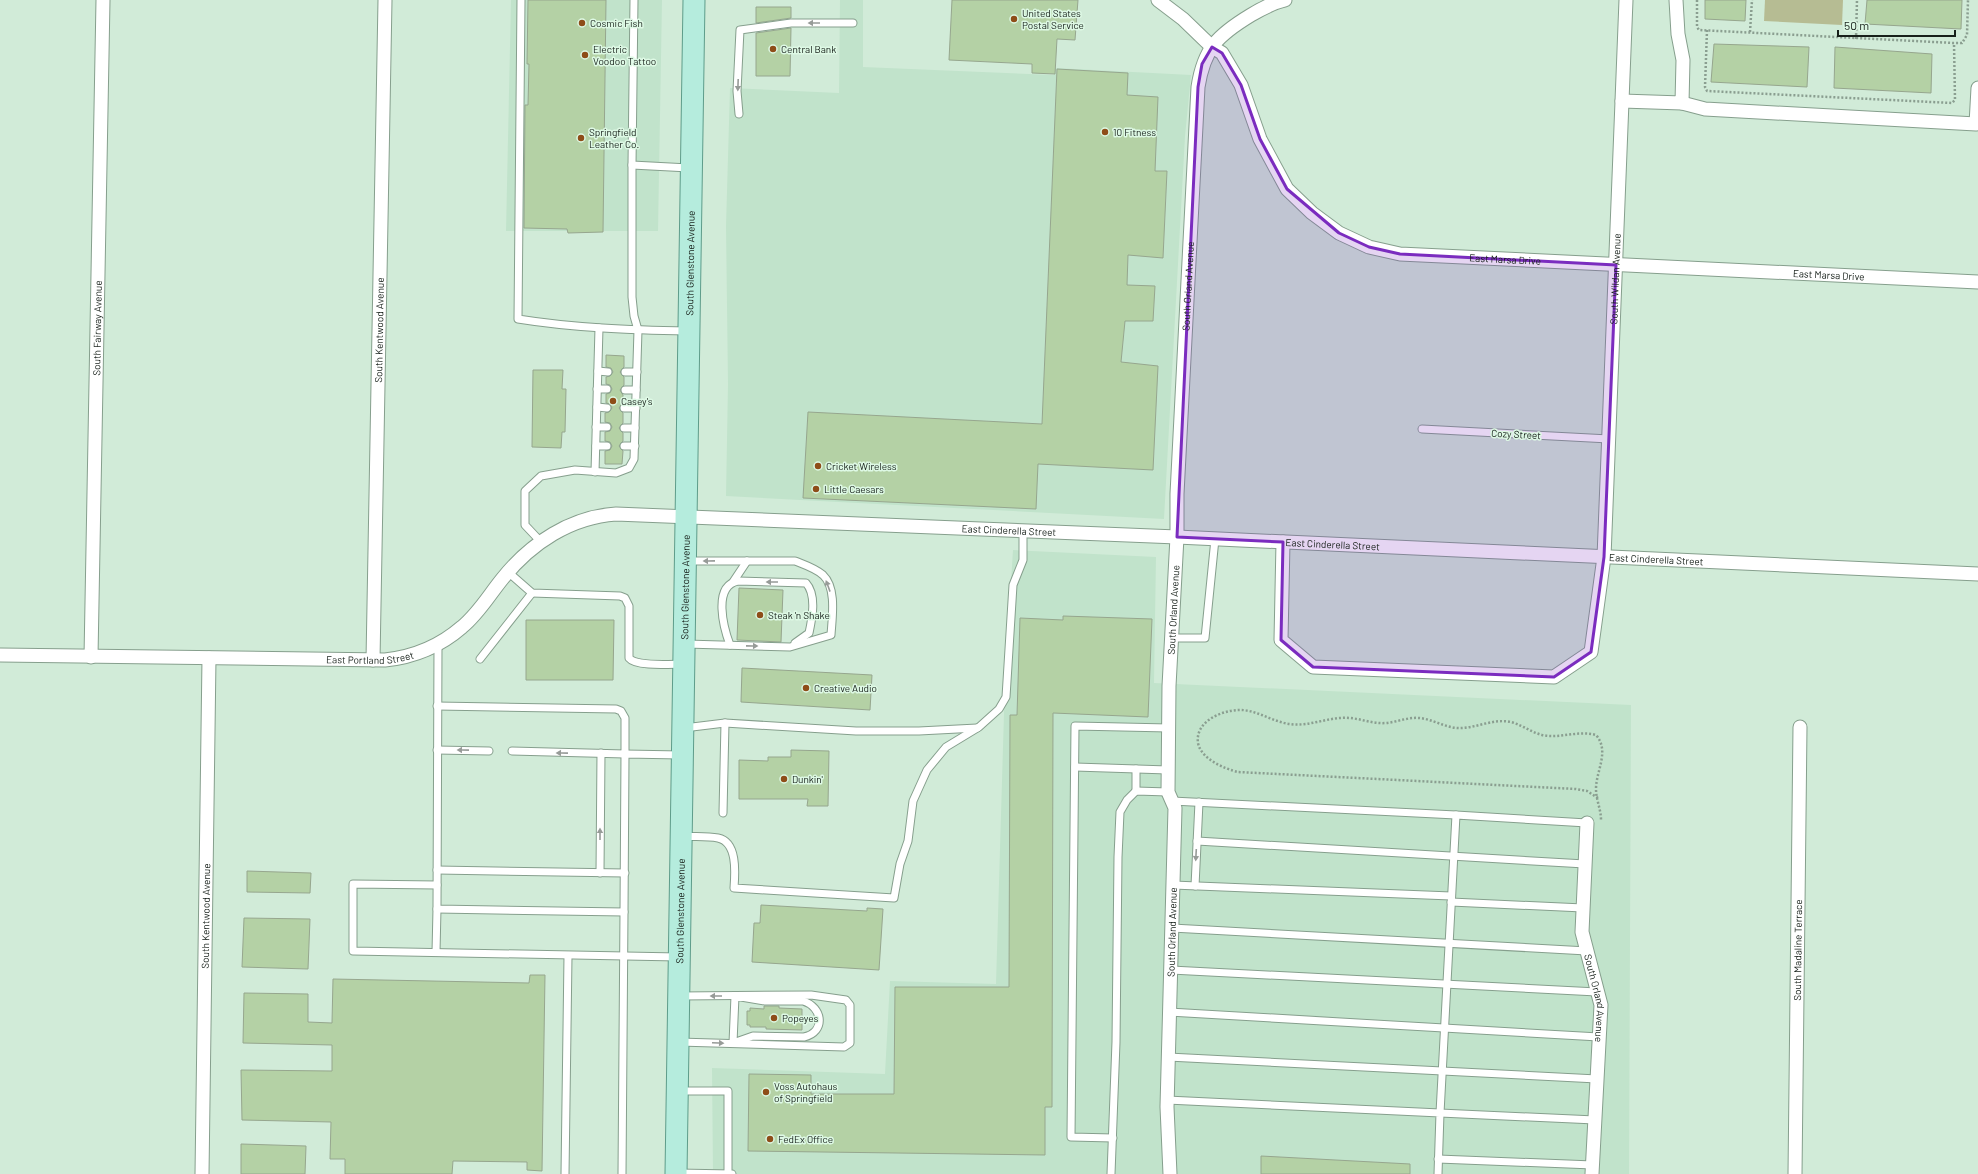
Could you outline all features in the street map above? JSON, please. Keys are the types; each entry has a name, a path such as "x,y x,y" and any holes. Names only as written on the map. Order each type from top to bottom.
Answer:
{"main road":[{"name":"South Glenstone Avenue","path":"676,1173 688,515 694,0"}],"street":[{"name":"South Fairway Avenue","path":"91,657 103,0"},
{"name":"South Kentwood Avenue","path":"373,660 385,0"},
{"name":"East Marsa Drive","path":"1158,0 1183,19 1212,47 1222,53 1241,85 1260,139 1287,189 1312,213 1339,233 1369,247 1400,254 1978,282"},
{"name":"South Orland Avenue","path":"1170,1174 1167,1100 1175,808 1170,797 1168,770 1168,728 1171,638 1177,537 1177,494 1198,87 1202,64 1212,47 1233,25 1268,5 1285,0"},
{"name":"South Wildan Avenue","path":"1283,542 1281,640 1313,667 1554,677 1591,652 1604,557 1625,0"},
{"path":"1676,0 1678,34 1683,60 1682,103"},
{"path":"1622,102 1682,103 1705,109 1976,124 1978,88"},
{"name":"East Portland Street","path":"0,655 373,660 411,656 438,645 462,627 474,616 508,572 541,542 569,525 600,515 633,513 688,515"},
{"name":"East Cinderella Street","path":"688,515 1978,574"},
{"name":"South Kentwood Avenue","path":"202,1174 209,658"},
{"name":"South Madaline Terrace","path":"1795,1174 1800,727"},
{"name":"South Orland Avenue","path":"1587,823 1582,932 1601,1005 1593,1170"}],"lane":[{"path":"521,0 518,319 547,324 599,328 690,331"},
{"path":"541,542 525,525 525,491 541,476 574,470 616,473 629,468 634,459 638,330 634,316 632,297 634,0"},
{"path":"739,114 737,91 740,30 791,23 853,23"},
{"path":"632,165 692,168"},
{"path":"595,472 599,328"},
{"path":"598,371 608,372"},
{"path":"625,372 637,372"},
{"path":"597,389 608,389"},
{"path":"625,390 636,390"},
{"path":"597,407 607,408"},
{"path":"624,408 636,408"},
{"path":"596,427 607,427"},
{"path":"624,428 635,428"},
{"name":"Cozy Street","path":"1422,429 1609,438"},
{"path":"596,446 607,446"},
{"path":"624,446 635,446"},
{"path":"682,836 720,838 730,848 735,860 734,888 894,898 900,864 908,841 913,801 927,770 946,748 979,727 999,709 1006,698 1013,585 1023,560 1023,530"},
{"path":"1171,638 1205,638 1215,539"},
{"path":"508,572 532,593 620,596 625,598 628,606 628,658 631,661 639,663 730,645 790,647 831,636 832,605 830,589 824,576 812,568 795,562 687,561"},
{"path":"730,645 722,622 722,610 725,593 747,561"},
{"path":"733,582 806,583 810,591 812,606 809,633 790,647"},
{"path":"480,659 532,593"},
{"path":"436,952 438,645"},
{"path":"437,706 616,709 621,711 625,718 625,956 622,1174"},
{"path":"684,728 725,723 856,731 919,731 979,727"},
{"path":"723,813 725,723"},
{"path":"1113,1138 1071,1137 1075,726 1168,728"},
{"path":"437,750 489,751"},
{"path":"512,751 684,755"},
{"path":"600,873 601,754"},
{"path":"1075,767 1168,770"},
{"path":"1111,1174 1120,812 1127,800 1136,791 1136,769"},
{"path":"1136,791 1199,802 1587,823"},
{"path":"1195,886 1199,802"},
{"path":"1438,1174 1456,815"},
{"path":"1197,841 1585,864"},
{"path":"437,870 625,873"},
{"path":"437,885 353,884 353,951 680,957"},
{"path":"1173,885 1451,899 1583,908"},
{"path":"437,909 624,912"},
{"path":"1172,928 1587,951"},
{"path":"566,1174 568,956"},
{"path":"1171,970 1447,986 1597,992"},
{"path":"679,1042 844,1047 850,1043 850,1005 846,1000 811,995 680,996"},
{"path":"733,1043 735,996"},
{"path":"733,1043 753,1036 811,1036 816,1031 819,1019 814,1006 803,1001 765,1001 735,996"},
{"path":"1169,1012 1599,1037"},
{"path":"1168,1057 1597,1079"},
{"path":"678,1091 728,1091 728,1174"},
{"path":"1167,1100 1595,1120"},
{"path":"1438,1158 1593,1170"},
{"path":"676,1173 732,1174"}],"path":[{"path":"1697,0 1697,27 1699,30 1954,43 1962,43 1967,35 1968,0"},
{"path":"1750,32 1752,0"},
{"path":"1856,39 1857,0"},
{"path":"1707,30 1705,87 1707,91 1952,103 1955,100 1954,43"}],"highlighted area":[{"path":"1212,47 1222,53 1241,85 1260,139 1287,189 1339,233 1369,247 1400,254 1616,265 1604,557 1591,652 1554,677 1313,667 1281,640 1283,542 1177,537 1198,87 1202,64"}],"shaded area":[{"path":"511,0 662,0 658,231 506,231"},
{"path":"840,0 863,0 863,67 1054,75 1055,68 1191,75 1185,136 1164,519 726,496 728,384 726,226 730,88 839,93"},
{"path":"1765,0 1843,0 1842,25 1764,21"},
{"path":"1013,550 1156,557 1154,683 1631,705 1629,1174 713,1174 712,1068 885,1074 890,981 996,984 1005,680"}],"building":[{"path":"528,0 606,0 603,232 568,233 567,229 524,228 525,105 528,105 529,64 527,64"},
{"name":"United States Postal Service","path":"952,0 1078,0 1075,40 1057,39 1055,74 1032,73 1032,64 949,60"},
{"path":"1705,0 1746,0 1745,21 1705,19"},
{"path":"1867,0 1962,0 1961,29 1865,24"},
{"path":"756,7 791,7 791,18 756,23"},
{"name":"Central Bank","path":"791,28 790,76 756,76 756,33"},
{"path":"1714,44 1809,47 1807,87 1711,82"},
{"path":"1835,47 1932,54 1931,93 1834,88"},
{"path":"1057,69 1128,73 1127,95 1158,97 1155,171 1167,171 1163,258 1128,255 1127,285 1155,286 1153,321 1125,321 1121,362 1158,366 1153,470 1038,464 1036,509 803,498 808,412 1042,424"},
{"path":"606,355 624,356 624,367 620,372 624,377 624,385 620,390 623,395 623,403 619,408 623,413 623,423 619,428 623,433 623,441 619,446 623,451 622,464 605,464 605,451 610,450 612,446 610,442 605,441 605,432 610,431 612,427 610,423 605,422 605,413 609,412 612,408 610,404 606,403 606,394 610,393 612,389 610,385 606,384 606,377 610,376 613,372 611,368 606,367"},
{"path":"533,370 563,370 562,389 566,389 565,432 562,432 561,448 532,447"},
{"name":"Steak 'n Shake","path":"739,588 783,590 781,642 737,640"},
{"path":"1063,616 1152,619 1148,717 1053,713 1052,1107 1045,1107 1045,1155 748,1151 749,1074 811,1075 811,1094 894,1094 895,987 1009,987 1010,715 1017,715 1020,618 1063,620"},
{"path":"526,620 614,620 613,680 526,680"},
{"name":"Creative Audio","path":"742,668 872,675 870,710 741,702"},
{"name":"Dunkin'","path":"791,750 829,751 828,806 807,806 808,799 739,799 739,760 768,761 768,757 791,757"},
{"path":"247,871 311,873 310,893 247,892"},
{"path":"761,905 867,911 867,908 883,909 879,970 752,962 754,923 760,923"},
{"path":"244,918 310,919 308,969 242,967"},
{"path":"530,975 545,975 542,1171 527,1170 527,1162 453,1161 452,1174 345,1174 345,1159 330,1159 331,1122 242,1120 241,1070 332,1071 332,1045 243,1043 244,993 308,994 308,1022 332,1023 333,979 529,983"},
{"name":"Popeyes","path":"764,1006 802,1009 802,1030 766,1029 766,1027 750,1027 750,1025 747,1025 747,1011 750,1011 750,1008 764,1009"},
{"path":"241,1144 306,1146 305,1174 241,1174"},
{"path":"1261,1156 1410,1164 1410,1174 1261,1174"}],"place":[{"name":"United States Postal Service","path":"1014,19"},
{"name":"Cosmic Fish","path":"582,23"},
{"name":"Central Bank","path":"773,49"},
{"name":"Electric Voodoo Tattoo","path":"585,55"},
{"name":"10 Fitness","path":"1105,132"},
{"name":"Springfield Leather Co.","path":"581,138"},
{"name":"Casey's","path":"613,401"},
{"name":"Cricket Wireless","path":"818,466"},
{"name":"Little Caesars","path":"816,489"},
{"name":"Steak 'n Shake","path":"760,615"},
{"name":"Creative Audio","path":"806,688"},
{"name":"Dunkin'","path":"784,779"},
{"name":"Popeyes","path":"774,1018"},
{"name":"Voss Autohaus of Springfield","path":"766,1092"},
{"name":"FedEx Office","path":"770,1139"}]}
